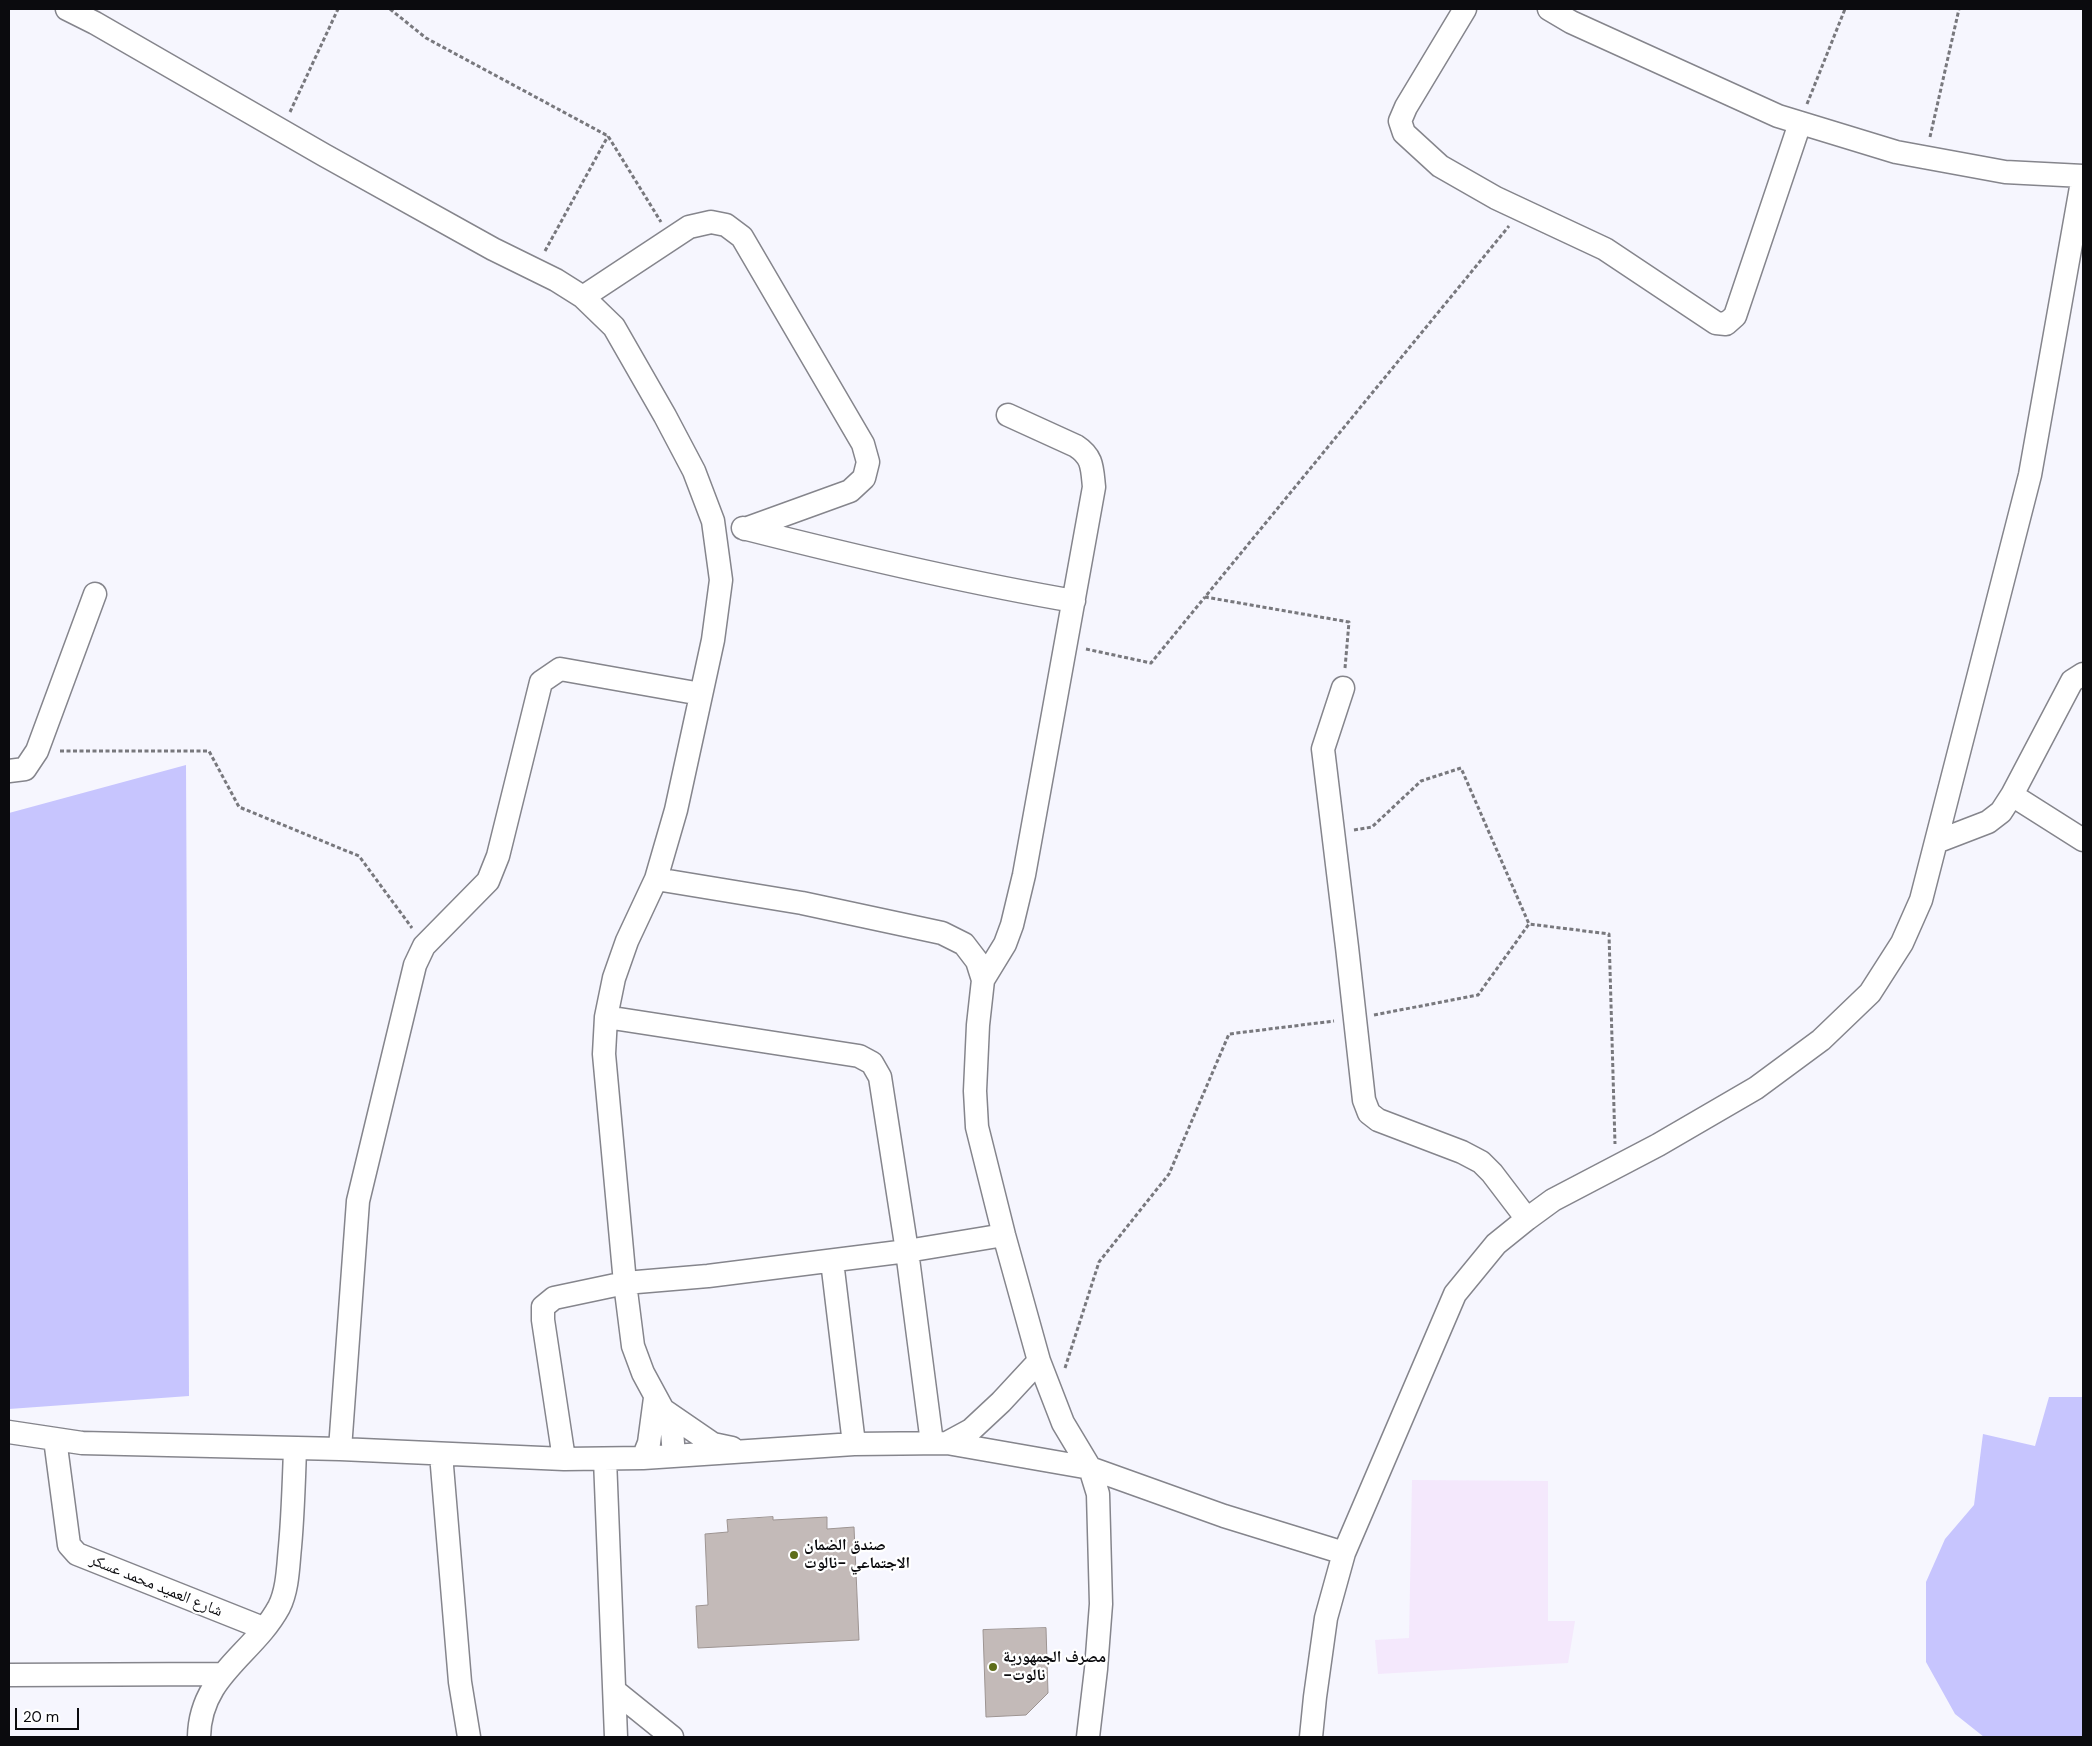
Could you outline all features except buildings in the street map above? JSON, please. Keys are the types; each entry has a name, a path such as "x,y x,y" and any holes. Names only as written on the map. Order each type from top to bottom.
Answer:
{"street":[{"path":"67,9 96,23 282,131 485,244 556,280 583,297 614,327 694,471 713,520 721,580 713,640 676,810 656,879 626,942 614,978 606,1017 604,1054 625,1283 633,1346 643,1373 672,1431 674,1456"},
{"path":"1465,9 1406,107 1400,121 1404,133 1440,166 1496,198 1606,249 1716,323 1726,324 1735,316 1800,123"},
{"path":"1311,1737 1314,1697 1326,1618 1344,1553 1455,1294 1496,1244 1553,1200 1616,1167 1756,1088 1821,1040 1870,993 1902,943 1921,900 2030,475 2083,176 2005,172 1896,152 1800,123 1778,116 1717,90 1571,22 1549,9"},
{"path":"583,297 689,226 711,222 726,225 742,237 863,444 868,462 864,478 850,491 745,528"},
{"path":"983,980 1000,955 1012,925 1024,875 1094,487 1092,464 1086,452 1008,415"},
{"path":"713,520 854,556 990,586 1074,601"},
{"path":"9,772 24,769 37,751 95,594"},
{"path":"340,1449 358,1201 415,965 424,946 488,881 498,856 541,682 560,669 701,694"},
{"path":"1936,842 1988,822 2001,812 2012,795 2072,681 2083,674"},
{"path":"1343,688 1324,749 1364,1100 1368,1113 1378,1120 1462,1152 1481,1162 1492,1173 1526,1219"},
{"path":"2012,795 2083,840"},
{"path":"656,879 802,903 942,933 964,944 977,961 983,980 978,1024 975,1091 977,1127 1004,1236 1040,1361 1063,1423 1090,1468 1098,1494 1101,1604 1088,1737"},
{"path":"606,1017 859,1056 872,1063 880,1076 907,1251 940,1443"},
{"path":"564,1458 543,1320 543,1307 554,1298 625,1283 708,1276 907,1251 1004,1236"},
{"path":"832,1260 854,1444"},
{"path":"940,1443 971,1430 1040,1361"},
{"path":"659,1403 713,1444 745,1452"},
{"path":"643,1458 659,1403"},
{"path":"9,1432 82,1443 340,1449 605,1459 854,1444 940,1443 1090,1468 1224,1516 1344,1553"},
{"name":"شارع العميد محمد عسكر","path":"55,1439 69,1545 77,1554 263,1628"},
{"path":"198,1737 199,1724 208,1695 222,1674 263,1628 279,1606 287,1577 295,1448"},
{"path":"441,1454 460,1682 469,1737"},
{"path":"605,1459 616,1737"},
{"path":"9,1674 222,1674"},
{"path":"615,1691 672,1737"}],"path":[{"path":"282,131 338,9"},
{"path":"390,9 426,38 608,136 671,239"},
{"path":"1800,123 1845,9"},
{"path":"1926,157 1959,9"},
{"path":"535,270 608,136"},
{"path":"1066,644 1151,663 1522,210"},
{"path":"1205,597 1349,622 1343,688"},
{"path":"37,751 209,751 239,807 359,856 424,946"},
{"path":"1333,834 1372,827 1421,781 1461,768 1529,924"},
{"path":"1055,1402 1099,1262 1169,1174 1229,1034 1355,1018 1478,995 1529,924"},
{"path":"1529,924 1608,934 1616,1167"}],"shaded area":[{"path":"186,765 189,1396 9,1409 9,813"},
{"path":"2049,1397 2083,1397 2083,1737 1984,1737 1955,1714 1926,1662 1926,1582 1945,1539 1974,1505 1983,1434 2035,1446"},
{"path":"1412,1480 1548,1481 1548,1621 1575,1621 1568,1663 1378,1674 1375,1640 1409,1638"}],"place":[{"name":"صندق الضمان الاجتماعي -نالوت","path":"794,1555"},
{"name":"مصرف الجمهورية -نالوت","path":"993,1667"}]}
